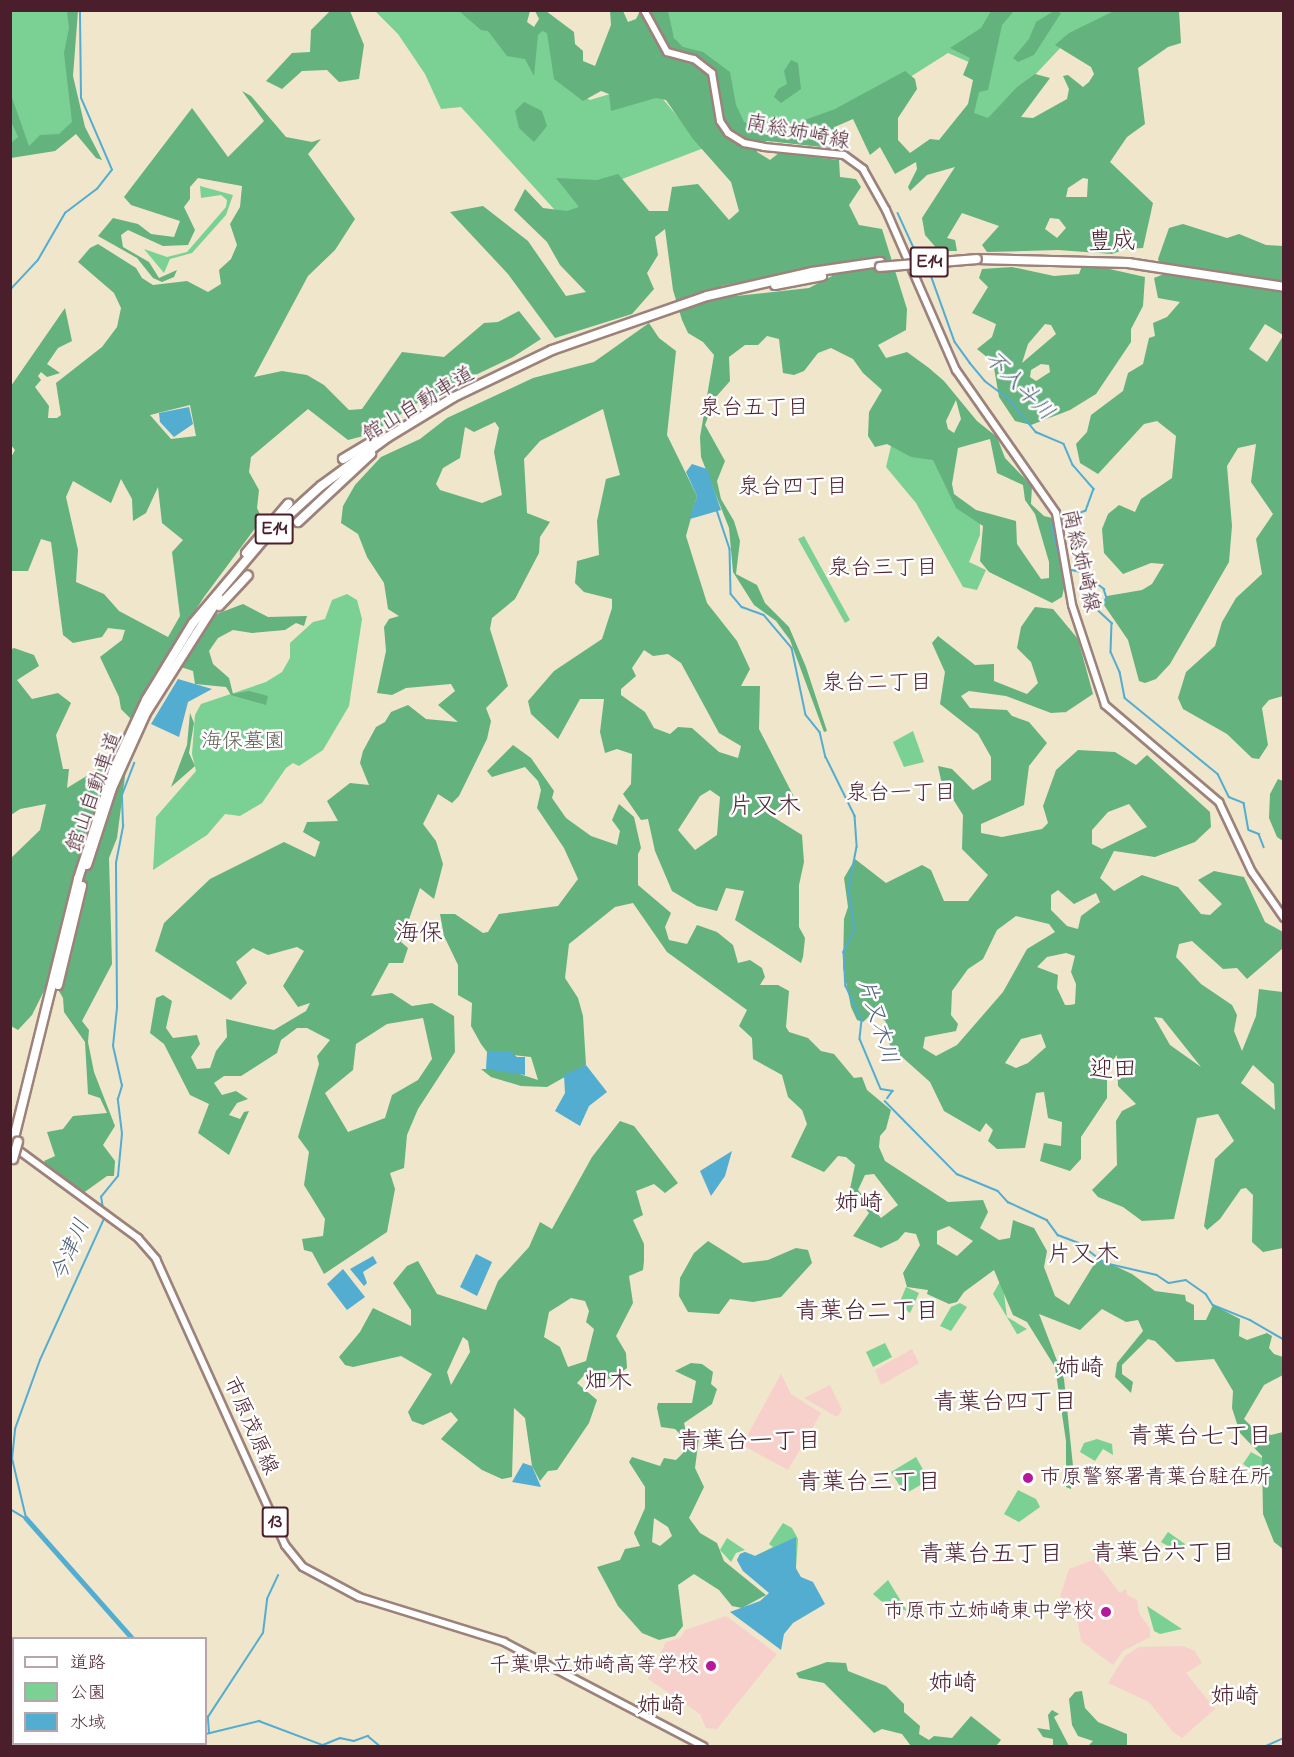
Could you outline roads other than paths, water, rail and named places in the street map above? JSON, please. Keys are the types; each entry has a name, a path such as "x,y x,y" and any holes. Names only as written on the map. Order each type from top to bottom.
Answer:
{"highway":[{"name":"館山自動車道","path":"978,257 1118,262 1284,287"},
{"name":"館山自動車道","path":"12,1163 14,1141 78,879 107,787 153,687 217,593 269,533 321,486 378,443 436,408 552,350 657,311 788,277 880,265 978,257 1128,258 1284,282"},
{"name":"館山自動車道","path":"10,1150 104,812 146,713 197,628 278,531 371,454 478,390 600,336 747,291 880,265"},
{"path":"343,459 436,408"},
{"path":"298,522 371,454"},
{"path":"217,593 288,504"},
{"path":"197,628 248,575"}],"main road":[{"name":"南総姉崎線","path":"644,10 667,52 694,59 712,73 718,89 720,121 728,134 744,142 764,147 844,155 862,169 886,210 956,370 1056,513 1072,605 1105,705 1219,802 1252,872 1284,918"},
{"name":"市原茂原線","path":"14,1141 142,1242 159,1264 285,1545 303,1567 359,1597 504,1642 704,1746"}],"water":[{"path":"189,407 193,424 174,437 160,422 159,413"},
{"path":"692,464 707,469 721,510 690,519 697,496 686,472"},
{"path":"178,679 212,689 188,702 179,737 151,724"},
{"path":"487,1052 511,1052 517,1057 525,1057 525,1075 486,1069"},
{"path":"586,1065 607,1092 589,1106 580,1126 555,1111 565,1093 564,1075"},
{"path":"732,1151 725,1176 711,1196 700,1171"},
{"path":"476,1254 492,1262 477,1296 460,1287"},
{"path":"373,1256 377,1263 363,1272 367,1283 364,1286 350,1269"},
{"path":"343,1269 365,1297 347,1310 327,1284"},
{"path":"523,1463 532,1466 541,1487 512,1482"},
{"path":"796,1537 796,1569 801,1577 813,1582 825,1604 793,1623 784,1634 781,1650 730,1612 760,1601 769,1593 743,1571 737,1560 740,1554 745,1552 755,1556"}],"waterway":[{"path":"10,290 38,260 65,213 97,189 112,170 81,98 80,10"},
{"name":"不入斗川","path":"898,213 920,261"},
{"name":"不入斗川","path":"924,268 931,275 955,342 970,363 985,381 1009,399 1036,432 1064,444 1073,465 1094,489 1086,511 1060,521"},
{"name":"片又木川","path":"717,510 730,549 731,594 742,607 764,615 792,648 806,715 820,732 826,757 855,816 857,847 849,889 855,930 844,952 846,986 862,1020 860,1039 881,1089 893,1091 888,1098"},
{"name":"不入斗川","path":"1055,523 1052,527 1062,568"},
{"name":"不入斗川","path":"1067,569 1081,572 1104,589 1107,598 1099,611 1112,623 1111,652 1120,672 1125,698 1218,774 1229,797 1244,803 1249,830 1259,834 1264,847"},
{"name":"今津川","path":"103,1209 101,1197 118,1176 122,1134 118,1099 122,1086 113,1046 117,1007 116,863 123,826 122,795 134,763"},
{"name":"片又木川","path":"885,1101 957,1174 998,1191 1008,1202 1047,1220 1058,1235 1079,1243 1105,1263 1157,1275 1169,1283 1186,1280 1206,1294 1213,1305 1250,1320 1284,1340"},
{"name":"今津川","path":"26,1518 12,1459 15,1429 40,1360 105,1217"},
{"path":"10,1509 25,1518"},
{"name":"今津川","path":"26,1518 131,1637"},
{"path":"209,1733 208,1717 263,1633 267,1599 278,1575"},
{"path":"207,1734 259,1721 323,1745 340,1738 354,1741 368,1736 380,1746"},
{"path":"1266,1746 1284,1738"}],"place":[{"name":"市原警察署青葉台駐在所","path":"1028,1478"},
{"name":"市原市立姉崎東中学校","path":"1106,1612"},
{"name":"千葉県立姉崎高等学校","path":"711,1666"}],"district":[{"name":"豊成","path":"1112,243"},
{"name":"泉台五丁目","path":"754,410"},
{"name":"泉台四丁目","path":"793,489"},
{"name":"泉台三丁目","path":"883,570"},
{"name":"泉台二丁目","path":"877,685"},
{"name":"泉台一丁目","path":"901,795"},
{"name":"片又木","path":"765,808"},
{"name":"海保","path":"419,935"},
{"name":"迎田","path":"1113,1071"},
{"name":"姉崎","path":"859,1205"},
{"name":"片又木","path":"1083,1256"},
{"name":"青葉台二丁目","path":"867,1313"},
{"name":"姉崎","path":"1080,1370"},
{"name":"畑木","path":"608,1383"},
{"name":"青葉台四丁目","path":"1005,1404"},
{"name":"青葉台七丁目","path":"1200,1438"},
{"name":"青葉台一丁目","path":"749,1443"},
{"name":"青葉台三丁目","path":"869,1484"},
{"name":"青葉台六丁目","path":"1163,1555"},
{"name":"青葉台五丁目","path":"991,1556"},
{"name":"姉崎","path":"953,1685"},
{"name":"姉崎","path":"1235,1698"},
{"name":"姉崎","path":"661,1708"}],"park label":[{"name":"海保墓園","path":"243,742"}]}
